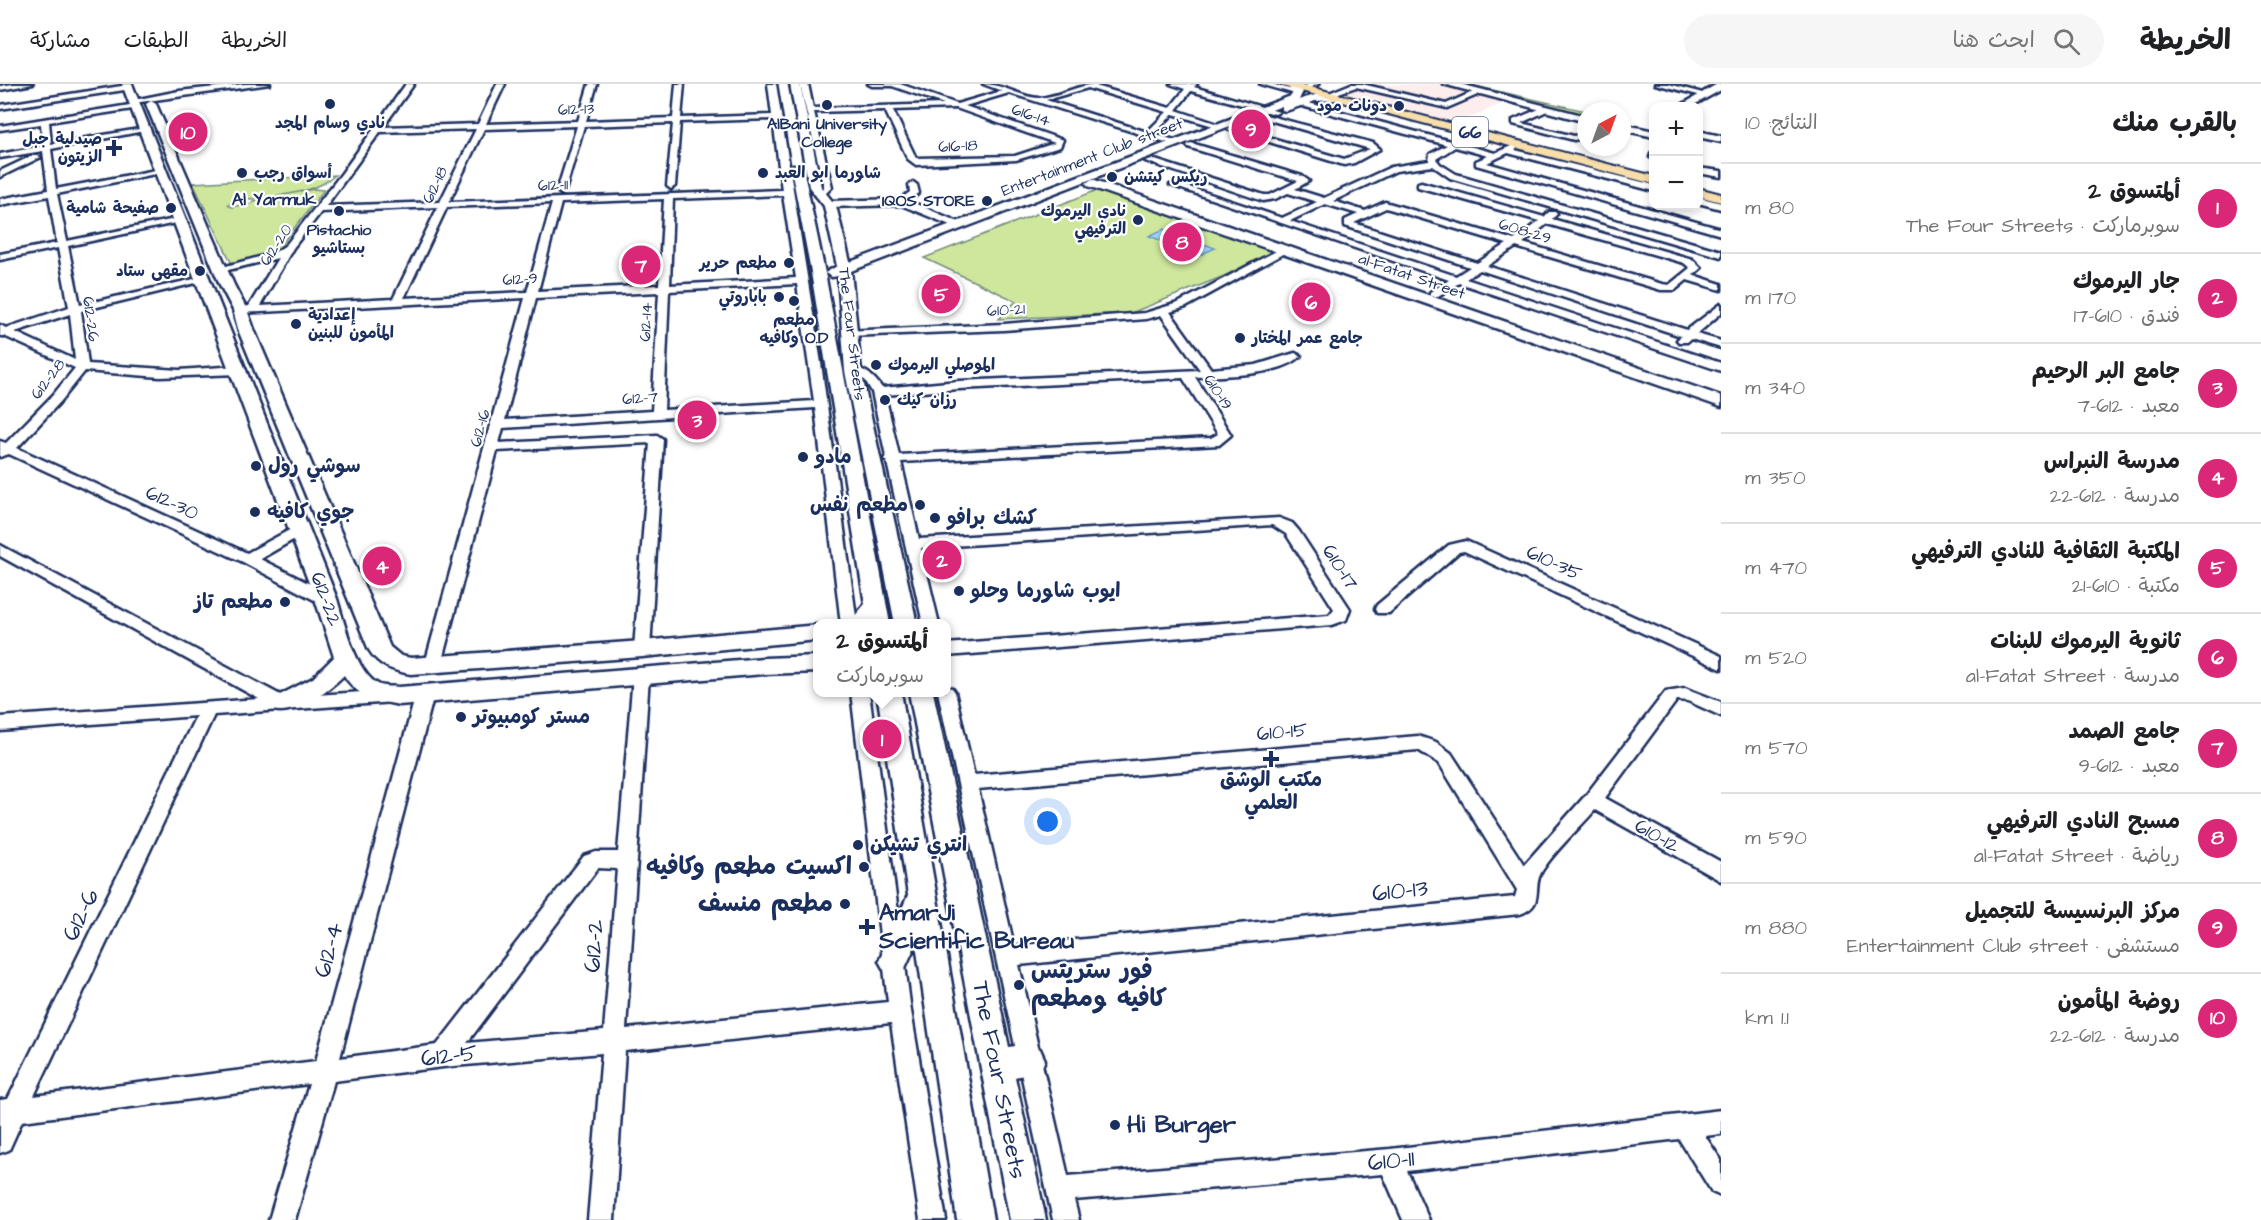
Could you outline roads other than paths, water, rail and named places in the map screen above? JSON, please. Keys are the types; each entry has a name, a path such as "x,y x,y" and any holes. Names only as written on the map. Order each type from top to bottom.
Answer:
{"main road":[{"name":"66","path":"1298,89 1336,95 1649,177"},
{"name":"66","path":"1336,95 1512,147 1649,177"},
{"path":"1619,171 1649,185"},
{"path":"1703,191 1721,195"}],"street":[{"path":"0,88 29,84"},
{"path":"0,107 266,84"},
{"name":"612-20","path":"247,309 289,247 320,209 410,84"},
{"name":"612-18","path":"398,300 501,84"},
{"name":"612-16","path":"433,664 531,294 592,84"},
{"name":"612-14","path":"658,414 670,191 680,84"},
{"name":"616-14","path":"872,84 894,84 1060,142"},
{"path":"987,84 1175,143"},
{"path":"1039,100 1092,85 1226,128 1341,161 1351,161 1376,148 1191,86 1174,84"},
{"path":"1264,84 1298,89 1454,144 1494,155"},
{"path":"1336,95 1357,84 1447,106 1476,89 1577,117"},
{"path":"1448,84 1577,107"},
{"path":"1659,84 1706,95"},
{"path":"1148,135 1162,123 1191,86"},
{"path":"1699,102 1721,86"},
{"path":"848,619 791,186 777,117 789,87 810,111 828,186 824,200 902,202 958,225"},
{"name":"The Four Streets","path":"789,87 791,186 819,287 878,614"},
{"name":"The Four Streets","path":"789,87 815,187 824,200 842,267 853,371 905,619"},
{"name":"Entertainment Club street","path":"842,267 1100,182 1199,139 1268,113 1298,89 1314,98 1336,95"},
{"path":"810,111 958,106 1010,91"},
{"path":"0,128 45,121 136,94"},
{"name":"612-22","path":"136,94 145,130 161,172 179,193 180,221 347,658 355,676 363,684 373,691 399,696 813,664"},
{"name":"612-22","path":"136,94 179,193 220,269 247,309 247,332 380,650 391,661 403,665 433,664 642,649 813,632"},
{"path":"1703,104 1720,97"},
{"path":"1562,113 1574,106"},
{"name":"616-18","path":"888,108 912,159 916,162 1016,158 1060,142"},
{"path":"1544,109 1516,122 1517,124 1577,137"},
{"name":"612-13","path":"375,130 777,117"},
{"path":"1631,119 1649,123"},
{"name":"612-26","path":"45,121 46,151 38,170 52,192 75,309 82,367 163,375 199,375 238,370"},
{"path":"1631,129 1649,133"},
{"path":"0,156 46,151 145,130"},
{"path":"1703,135 1721,139"},
{"path":"1149,161 1260,197 1271,197 1304,180 1199,139"},
{"name":"Entertainment Club street","path":"819,287 842,267 1175,143 1199,139"},
{"path":"1434,163 1433,156 1454,144"},
{"path":"1703,145 1721,150"},
{"path":"1649,186 1512,147 1479,163 1721,232"},
{"path":"0,176 18,164 46,151"},
{"path":"1364,155 1374,158"},
{"path":"1384,160 1403,166"},
{"path":"1282,221 1403,166 1434,163 1461,179 1721,254"},
{"path":"0,176 38,170"},
{"path":"1703,171 1720,175"},
{"path":"0,202 161,172"},
{"name":"al-Fatat Street","path":"1100,182 1721,393"},
{"path":"902,202 915,193 913,185"},
{"path":"1174,185 1721,367"},
{"path":"1421,185 1691,262 1696,268 1685,276"},
{"path":"791,186 816,214 842,267 861,254 880,254"},
{"name":"612-11","path":"327,199 447,195 559,195 791,186"},
{"path":"1288,190 1364,213"},
{"name":"612-11","path":"320,209 443,204 559,195"},
{"path":"1703,201 1721,206"},
{"name":"608-29","path":"1364,213 1385,205 1657,286 1671,288 1685,276"},
{"path":"1434,294 1514,244 1547,220 1558,208"},
{"path":"1364,213 1348,224 1721,345"},
{"path":"0,257 180,221"},
{"name":"al-Fatat Street","path":"1220,224 1285,250 1721,402"},
{"path":"220,269 277,255 289,247"},
{"name":"610-21","path":"848,333 1135,318 1165,312 1285,250"},
{"path":"1685,276 1721,287"},
{"path":"2,331 75,309 203,280"},
{"name":"612-9","path":"247,309 666,286 802,281"},
{"path":"819,287 833,294 838,304 848,309"},
{"path":"1671,350 1721,307"},
{"path":"1165,312 1208,373"},
{"name":"612-28","path":"2,331 82,367 57,398 3,449"},
{"path":"225,337 247,332"},
{"path":"815,363 829,348"},
{"path":"1187,374 1269,366 1295,356"},
{"path":"853,371 868,378 878,392 891,459 930,619"},
{"name":"610-19","path":"878,392 959,385 1187,374 1225,432 1220,441 891,459"},
{"name":"612-7","path":"498,424 819,404"},
{"path":"492,447 657,439 642,649"},
{"name":"612-30","path":"3,449 248,559 326,599"},
{"name":"610-17","path":"913,544 1274,521 1290,529 1342,609 1340,616 1332,620 951,650"},
{"path":"248,559 300,530"},
{"name":"610-35","path":"1383,609 1454,548 1466,546 1721,663"},
{"path":"0,550 282,704"},
{"path":"865,619 869,615 878,614"},
{"path":"282,704 321,684 347,658"},
{"path":"506,688 516,658"},
{"name":"612-2","path":"601,1220 641,676"},
{"name":"612-4","path":"282,1220 325,1070 425,694"},
{"name":"610-13","path":"1005,957 1520,905 1527,898 1527,888 1533,867 1593,800 1672,695 1691,696 1721,710"},
{"path":"0,724 399,696"},
{"path":"861,697 900,1011 933,1220"},
{"name":"The Four Streets","path":"890,697 975,1220"},
{"path":"947,697 1066,1220"},
{"name":"The Four Streets","path":"929,700 944,811 1028,1220"},
{"name":"612-6","path":"0,1141 8,1111 208,710"},
{"name":"610-15","path":"966,783 1418,743 1436,750 1445,758 1527,888"},
{"path":"903,773 910,779 920,782 930,781 938,776"},
{"name":"610-12","path":"1593,800 1721,872"},
{"path":"910,813 926,806 944,811"},
{"path":"443,1056 591,862 596,860 627,861"},
{"path":"894,961 922,895"},
{"name":"612-5","path":"8,1111 443,1056 614,1041 900,1011"},
{"path":"996,1064 1029,1060"},
{"name":"610-11","path":"1059,1188 1390,1161 1686,1128 1721,1122"},
{"path":"1686,1128 1721,1183"},
{"path":"1390,1161 1416,1220"}],"water":[{"path":"1164,229 1215,248 1200,255 1149,236"}],"place":[{"name":"نادي وسام المجد","path":"330,104"},
{"name":"AlBani University College","path":"827,105"},
{"name":"دونات مود","path":"1399,106"},
{"name":"مركز البرنسيسة للتجميل","path":"1251,129"},
{"name":"روضة المأمون","path":"188,132"},
{"name":"صيدلية جبل الزيتون","path":"114,148"},
{"name":"أسواق رجب","path":"242,173"},
{"name":"شاورما ابو العبد","path":"763,173"},
{"name":"ريكس كيتشن","path":"1112,177"},
{"name":"IQOS STORE","path":"987,201"},
{"name":"صفيحة شامية","path":"171,208"},
{"name":"Pistachio بستاشيو","path":"339,211"},
{"name":"نادي اليرموك الترفيهي","path":"1138,220"},
{"name":"مسبح النادي الترفيهي","path":"1182,242"},
{"name":"مطعم حرير","path":"789,263"},
{"name":"جامع الصمد","path":"641,265"},
{"name":"مقهى ستاد","path":"200,271"},
{"name":"المكتبة الثقافية للنادي الترفيهي","path":"941,294"},
{"name":"باباروتي","path":"779,297"},
{"name":"مطعم وكافيه O.D","path":"794,301"},
{"name":"ثانوية اليرموك للبنات","path":"1311,302"},
{"name":"إعدادية المأمون للبنين","path":"296,324"},
{"name":"جامع عمر المختار","path":"1240,338"},
{"name":"الموصلي اليرموك","path":"876,365"},
{"name":"رزان كيك","path":"885,400"},
{"name":"جامع البر الرحيم","path":"697,420"},
{"name":"مادو","path":"803,457"},
{"name":"سوشي رول","path":"256,466"},
{"name":"مطعم نفس","path":"920,505"},
{"name":"جوي كافيه","path":"255,512"},
{"name":"كشك برافو","path":"935,518"},
{"name":"جار اليرموك","path":"942,560"},
{"name":"مدرسة النبراس","path":"382,566"},
{"name":"ايوب شاورما وحلو","path":"959,591"},
{"name":"مطعم تاز","path":"285,602"},
{"name":"مستر كومبيوتر","path":"461,717"},
{"name":"ألمتسوق 2","path":"882,739"},
{"name":"مكتب الوشق العلمي","path":"1271,759"},
{"name":"انتري تشيكن","path":"858,845"},
{"name":"اكسيت مطعم وكافيه","path":"864,867"},
{"name":"مطعم منسف","path":"845,904"},
{"name":"AmarJi Scientific Bureau","path":"867,927"},
{"name":"فور ستريتس كافيه ومطعم","path":"1019,985"},
{"name":"Hi Burger","path":"1115,1125"}],"district":[{"name":"Al Yarmuk","path":"274,199"}]}
